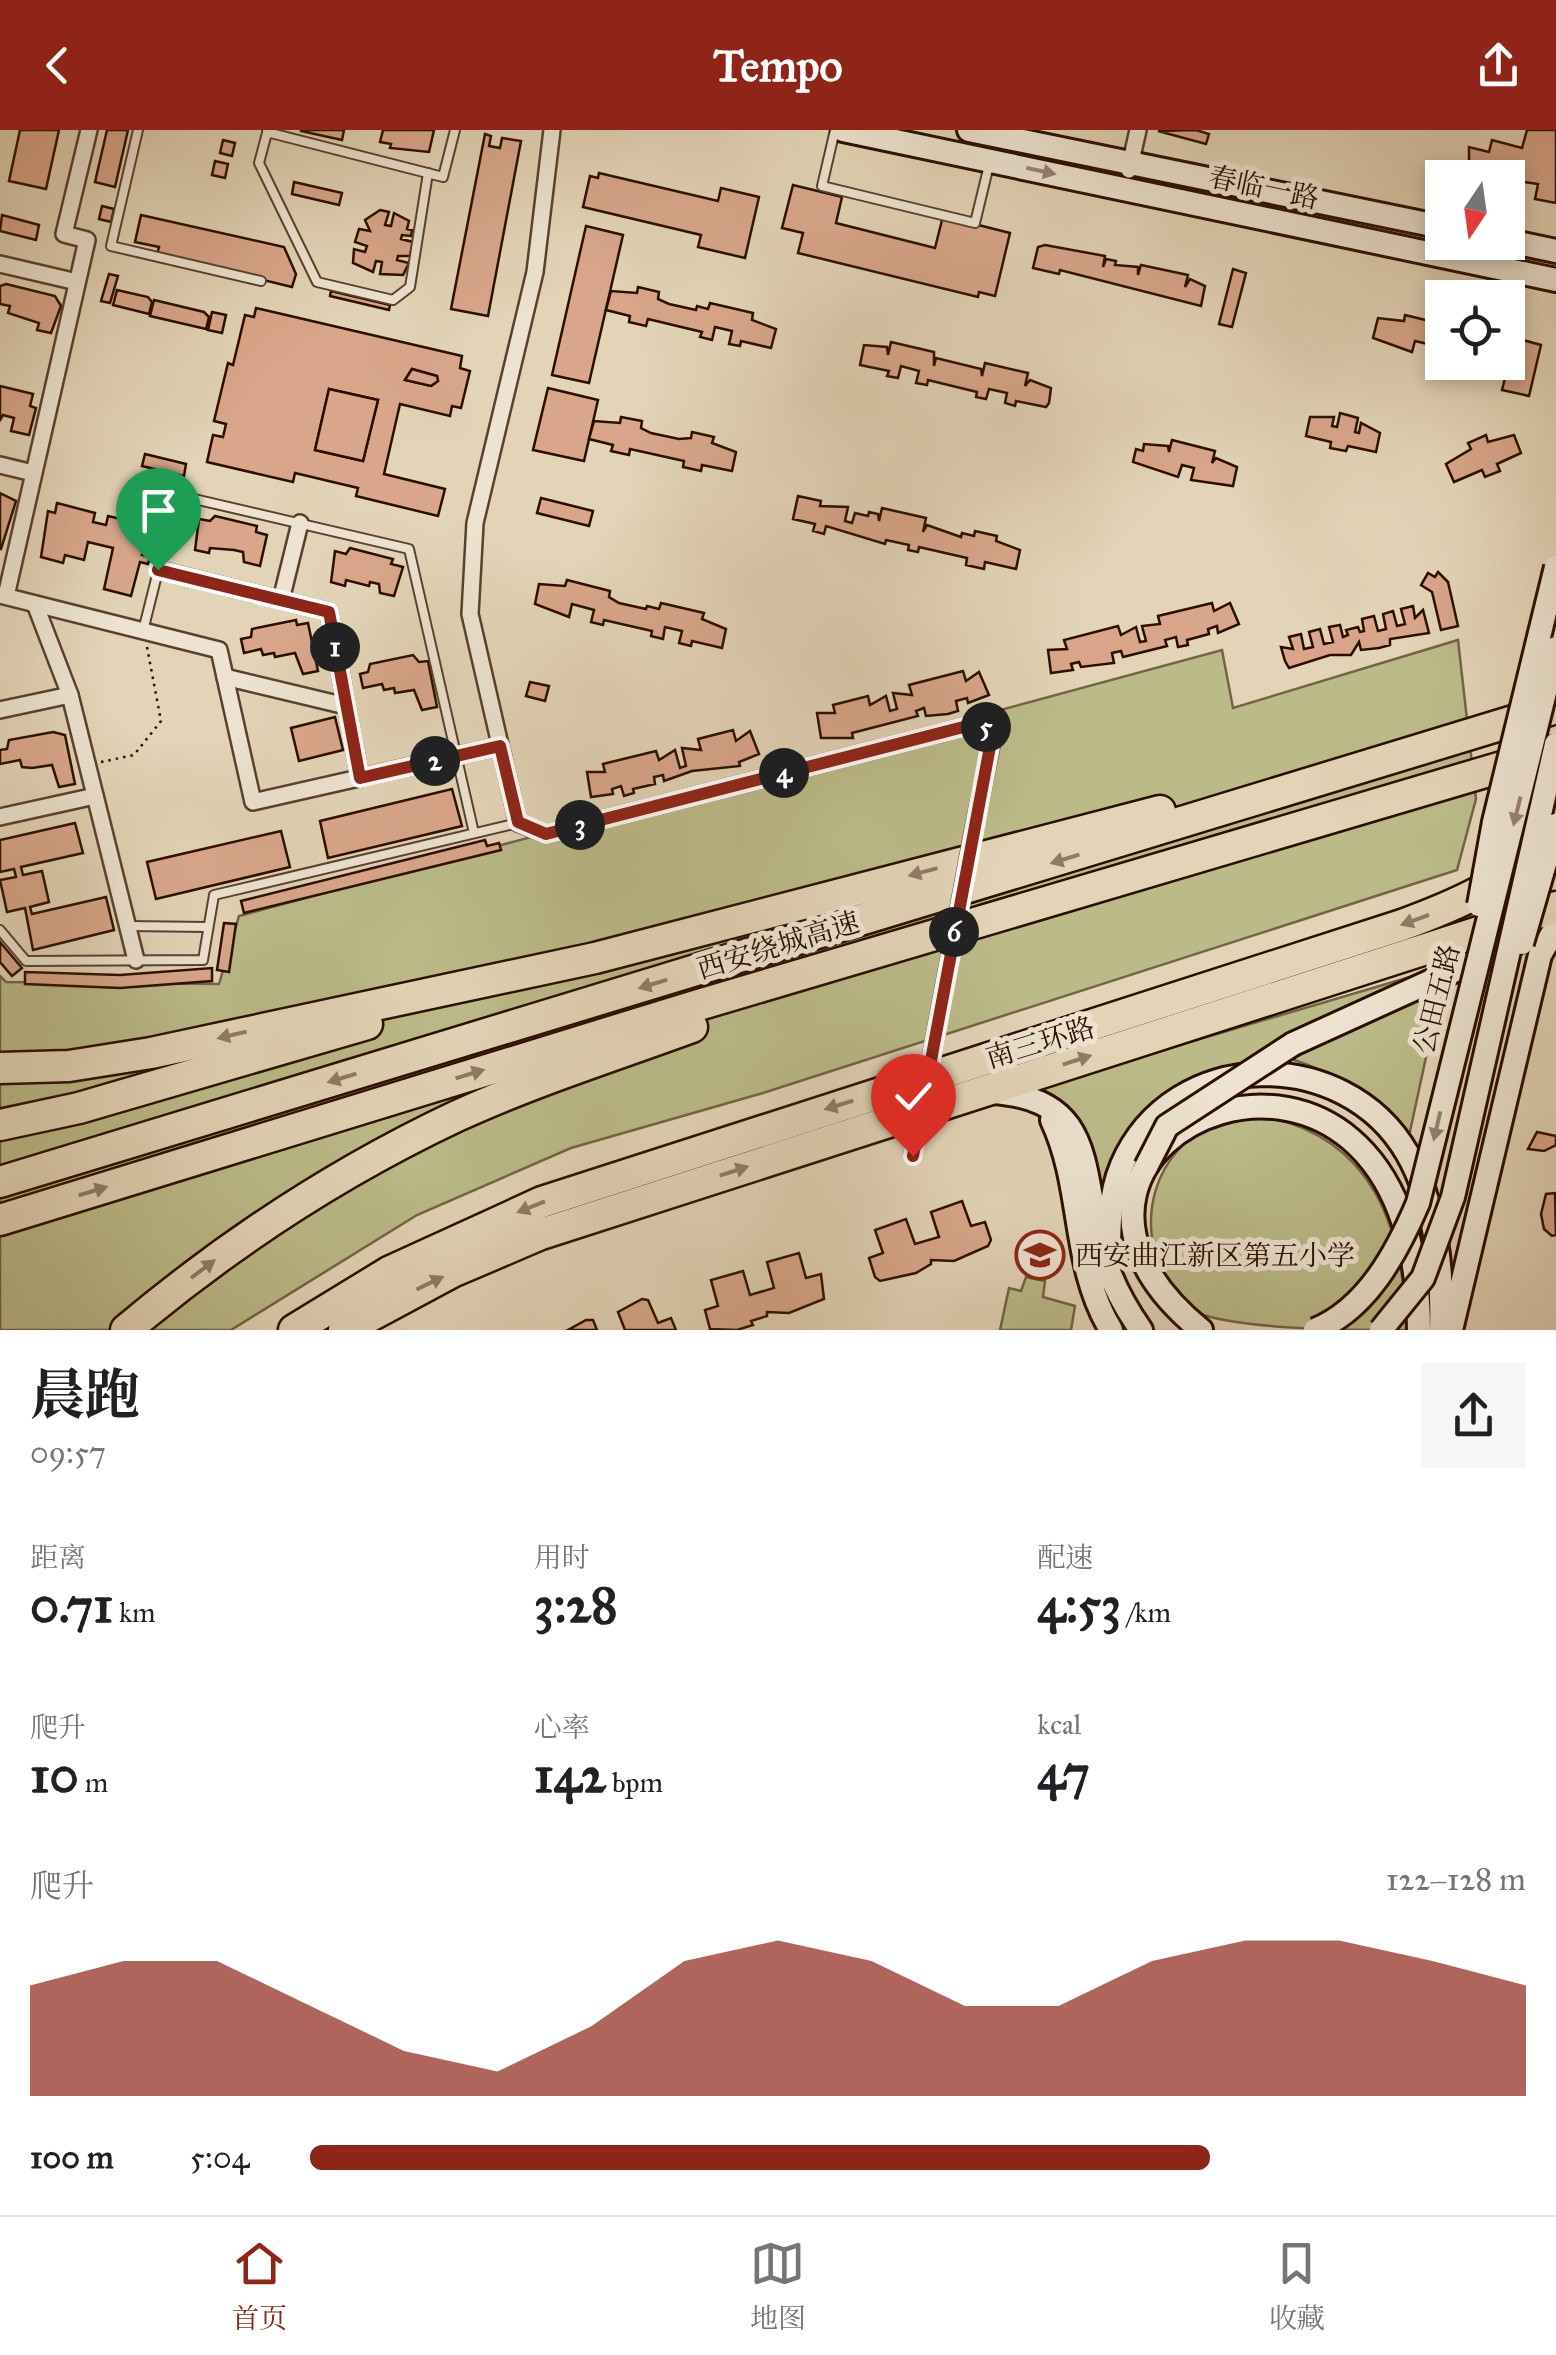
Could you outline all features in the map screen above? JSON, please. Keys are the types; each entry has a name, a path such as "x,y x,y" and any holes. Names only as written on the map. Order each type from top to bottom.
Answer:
{"highway":[{"name":"西安绕城高速","path":"0,1182 1556,708"},
{"name":"西安绕城高速","path":"0,1220 279,1132 1556,748"},
{"path":"0,1126 79,1108 595,958 1106,823 1324,776"},
{"name":"南三环路","path":"294,1330 390,1272 542,1202 1269,971 1447,908 1527,863 1556,833"},
{"name":"南三环路","path":"344,1330 452,1272 541,1234 1556,908"},
{"path":"126,1330 258,1229 408,1140 559,1074 938,936"},
{"path":"0,1068 69,1066 151,1053 595,958"}],"main road":[{"name":"春临一路","path":"843,130 1556,280"},
{"name":"春临一路","path":"969,130 1425,223"},
{"path":"1525,245 1556,251"},
{"path":"1469,987 1487,852 1556,567"},
{"name":"公田五路","path":"1315,1330 1358,1300 1402,1241 1427,1168 1556,648"},
{"path":"1492,1037 1510,936 1556,748"},
{"path":"1381,1330 1423,1278 1440,1240 1492,1037 1556,825"},
{"path":"1201,1330 1170,1305 1150,1278 1138,1248 1134,1214 1146,1167 1167,1126 1293,1044 1556,926"},
{"path":"1451,1330 1540,955 1556,926"},
{"path":"1109,1278 1114,1189 1123,1162 1141,1134 1161,1112 1212,1082 1276,1071 1342,1091 1390,1130 1406,1152 1424,1192 1432,1229 1440,1277 1441,1330"},
{"path":"978,1091 1018,1094 1046,1108 1082,1146 1109,1278 1141,1330"},
{"path":"1146,1167 1158,1149 1183,1127 1229,1108 1286,1107 1310,1114 1366,1155 1387,1187 1410,1237 1418,1330"},
{"path":"1046,1108 1069,1164 1087,1281 1111,1330"}],"street":[{"path":"88,130 64,234 87,240 3,596 219,650 254,802 500,746"},
{"path":"552,130 535,272 475,522 470,614 518,822 546,834 983,722 992,736 913,1156"},
{"path":"1124,188 1138,130"},
{"path":"0,264 77,282"},
{"path":"0,466 34,474"},
{"path":"282,600 300,523"},
{"path":"158,570 329,612 360,778"},
{"path":"35,604 70,695 136,960"},
{"path":"226,677 346,706"},
{"path":"0,710 70,695"},
{"path":"0,818 96,796"}],"lane":[{"path":"138,130 110,246 261,281"},
{"path":"428,174 410,286 393,300 317,282 259,164 267,132 443,177 455,130"},
{"path":"835,130 822,186 975,222 990,160"},
{"path":"143,631 178,495 409,550 474,833"},
{"path":"0,930 26,961 203,960 214,895 518,822"},
{"path":"128,926 208,927"}],"path":[{"path":"88,765 134,754 161,721 143,631"}],"green space":[{"path":"1458,640 1476,799 1457,870 763,1093 571,1148 417,1215 231,1330 0,1330 0,976 6,982 219,984 239,916 1222,650 1233,708"},
{"path":"1437,969 1244,1065 1214,1071 1111,1163 1101,1194 1094,1158 1082,1130 1062,1108 1031,1089"},
{"path":"1441,988 1409,1136 1354,1088 1324,1071 1288,1058"},
{"path":"1261,1116 1300,1127 1331,1144 1356,1166 1375,1192 1398,1256 1407,1330 1302,1328 1224,1320 1203,1315 1168,1282 1152,1238 1151,1214 1155,1191 1165,1169 1185,1142 1204,1126"},
{"path":"1026,1277 1045,1281 1043,1297 1075,1306 1071,1330 1000,1330 1009,1288 1021,1291"}],"building":[{"path":"20,130 59,130 46,189 9,181"},
{"path":"107,130 128,130 115,187 95,182"},
{"path":"301,130 344,130 342,140 301,131"},
{"path":"383,130 434,130 429,152 390,148 391,144 380,142"},
{"path":"1196,130 1209,134 1206,144 1158,131"},
{"path":"1527,130 1556,130 1556,203 1535,199 1538,184 1525,182 1525,160 1469,160 1469,147 1489,152 1492,140 1522,148"},
{"path":"485,134 491,136 489,146 500,148 502,138 521,141 488,316 451,309"},
{"path":"223,140 235,143 232,156 220,153"},
{"path":"215,161 228,164 225,178 212,175"},
{"path":"599,173 718,201 721,188 759,197 745,258 698,247 701,235 583,207 590,176 598,178"},
{"path":"294,182 342,193 339,205 292,194"},
{"path":"793,185 842,197 836,223 935,248 943,216 1010,233 995,296 979,292 978,297 798,253 803,233 782,228"},
{"path":"102,206 114,209 111,222 99,219"},
{"path":"380,210 389,212 385,225 391,226 394,213 409,221 407,229 412,230 411,236 402,235 401,239 413,242 410,256 398,256 397,260 409,263 403,275 380,274 382,262 376,261 373,272 353,263 354,249 365,252 367,246 355,242 359,229 370,231 365,220"},
{"path":"2,215 39,225 36,240 0,231"},
{"path":"141,215 284,247 296,274 292,287 157,254 159,247 135,242"},
{"path":"586,226 623,235 589,383 552,375"},
{"path":"1038,247 1105,256 1103,267 1106,259 1116,261 1115,265 1138,267 1138,275 1141,265 1188,275 1185,287 1190,279 1205,286 1201,306 1060,270 1059,274 1033,268"},
{"path":"1233,269 1246,273 1232,327 1219,324"},
{"path":"109,274 118,276 110,303 101,301"},
{"path":"6,284 55,296 61,306 51,333 37,330 39,323 8,313 10,306 0,304 0,286"},
{"path":"638,287 659,292 658,299 669,304 696,310 697,306 708,309 710,303 753,313 752,320 776,329 771,348 741,341 740,346 729,344 732,331 715,327 712,340 700,337 702,332 648,319 646,326 629,322 630,316 606,310 611,291 637,293"},
{"path":"117,290 148,297 152,302 149,314 113,305"},
{"path":"331,291 390,305 389,310 330,296"},
{"path":"154,300 204,312 209,317 206,329 150,316"},
{"path":"256,308 462,356 460,368 470,371 461,408 452,406 450,416 400,404 384,474 445,489 438,516 356,496 358,488 295,473 293,482 207,462 213,435 223,437 226,424 214,421 228,363 233,365 245,315 254,317","holes":["412,369 437,376 438,381 431,386 405,380","329,389 378,400 363,461 315,450"]},
{"path":"212,312 226,315 222,333 208,330"},
{"path":"1405,315 1425,320 1425,343 1415,341 1412,352 1373,338 1378,318 1404,321"},
{"path":"1525,341 1541,345 1529,396 1502,390 1504,380 1525,380"},
{"path":"891,342 934,352 934,366 936,358 981,369 982,376 985,363 1028,373 1025,386 1030,380 1051,388 1049,403 1046,407 1016,401 1015,406 1005,403 1007,393 989,389 986,399 976,397 977,392 928,380 927,385 916,383 919,371 901,366 898,378 887,376 889,371 860,365 864,345 887,347 888,355"},
{"path":"412,369 437,376 438,381 431,386 405,380"},
{"path":"0,386 33,394 30,406 36,408 29,435 11,431 14,418 3,415 0,420"},
{"path":"548,388 598,400 584,461 533,450"},
{"path":"329,389 378,400 363,461 315,450"},
{"path":"1340,413 1358,418 1355,432 1359,433 1361,423 1380,433 1376,452 1348,446 1346,451 1330,448 1331,442 1306,436 1310,417 1334,417 1332,426 1337,427"},
{"path":"621,417 642,421 641,428 651,433 679,439 691,438 692,432 714,437 712,443 736,452 732,471 702,465 701,471 683,467 684,461 630,449 629,455 611,451 613,445 589,439 594,421 620,423"},
{"path":"1486,435 1488,442 1514,435 1521,453 1497,464 1500,471 1485,477 1482,470 1454,482 1446,464 1471,449 1468,443"},
{"path":"1172,440 1215,451 1212,463 1216,458 1237,467 1233,486 1191,480 1194,468 1182,465 1178,477 1133,462 1136,449 1143,451 1144,444 1168,446 1169,452"},
{"path":"145,454 186,464 184,476 142,466"},
{"path":"0,493 16,501 1,549 0,549"},
{"path":"798,496 821,501 820,506 848,507 845,521 852,523 855,513 878,514 879,521 882,508 926,518 923,532 927,525 961,537 962,533 974,536 975,531 997,536 996,541 1020,550 1016,569 985,562 984,569 966,565 967,558 919,547 918,552 908,550 909,545 886,540 885,544 826,526 824,534 813,531 815,524 793,519"},
{"path":"541,498 593,511 589,526 537,513"},
{"path":"57,503 95,513 93,522 106,525 108,516 146,525 144,534 150,535 142,555 150,557 148,564 140,562 131,596 104,589 113,548 88,542 84,560 65,555 63,563 41,557 48,511 55,513"},
{"path":"215,516 257,526 256,532 267,535 260,566 244,562 243,552 195,550 199,519 210,521"},
{"path":"350,548 393,559 391,564 403,567 394,596 380,593 379,584 370,582 369,586 346,580 345,586 331,582 335,551 346,554"},
{"path":"1438,572 1448,582 1458,626 1441,630 1432,592 1421,585 1428,573 1435,577"},
{"path":"567,580 610,591 609,597 619,603 659,609 661,603 704,613 702,619 726,629 722,648 692,641 691,646 679,643 682,631 665,627 663,639 651,636 652,631 604,620 603,625 591,622 594,610 572,604 569,617 535,604 539,584 565,586"},
{"path":"1212,603 1214,611 1230,603 1239,624 1218,633 1217,626 1208,629 1209,634 1187,640 1188,645 1178,647 1176,637 1165,640 1167,646 1123,657 1121,651 1112,653 1114,663 1081,667 1079,662 1071,664 1073,670 1051,673 1048,650 1067,649 1064,640 1118,626 1121,635 1136,627 1140,642 1146,641 1142,626 1160,624 1158,616"},
{"path":"1413,606 1415,618 1423,610 1429,633 1390,639 1390,645 1379,648 1361,650 1359,642 1351,655 1330,655 1289,668 1285,661 1281,647 1293,649 1289,637 1301,634 1304,649 1313,647 1309,632 1320,629 1324,644 1333,642 1329,627 1340,625 1343,637 1348,635 1346,630 1358,627 1360,632 1364,631 1362,619 1374,616 1378,631 1386,629 1383,614 1393,611 1397,626 1405,624 1401,609"},
{"path":"296,620 297,625 308,623 318,671 303,674 295,653 275,657 274,653 263,655 261,649 244,653 241,639 251,637 252,629"},
{"path":"413,655 419,662 428,661 437,707 422,710 414,690 395,693 394,688 384,690 382,684 363,688 360,674 368,672 370,664"},
{"path":"963,671 966,681 979,672 989,695 968,703 967,698 956,701 958,711 948,714 926,716 924,708 916,711 918,716 852,733 853,738 821,738 817,713 835,713 833,705 868,696 870,705 886,696 890,711 897,709 893,693 912,695 909,685"},
{"path":"530,682 549,686 545,701 526,696"},
{"path":"335,717 343,750 299,761 291,728"},
{"path":"733,730 736,741 750,731 759,754 739,762 740,766 692,771 664,781 663,775 654,777 655,784 633,789 634,793 624,796 621,786 612,789 613,794 591,797 587,772 605,772 603,764 656,751 659,760 675,750 680,768 686,766 682,748 701,750 698,739"},
{"path":"53,732 65,735 75,784 59,787 52,765 22,767 20,760 0,764 0,750 7,749 9,740"},
{"path":"452,789 462,826 328,858 320,821"},
{"path":"75,823 83,853 21,867 23,875 42,871 49,902 30,907 32,914 106,897 114,930 33,950 25,908 7,912 0,880 16,877 14,869 0,872 0,840"},
{"path":"281,831 290,867 156,899 147,862"},
{"path":"485,840 487,846 499,843 501,850 244,913 241,901"},
{"path":"224,923 236,924 229,972 217,970"},
{"path":"0,942 22,968 12,976 0,962"},
{"path":"212,968 212,981 120,988 25,984 25,972 120,975"},
{"path":"1537,1132 1556,1136 1556,1145 1544,1151 1528,1149"},
{"path":"1555,1193 1556,1235 1552,1236 1544,1229 1541,1214 1546,1194"},
{"path":"962,1201 971,1226 985,1222 991,1240 988,1246 954,1261 931,1260 931,1264 916,1273 880,1281 875,1277 869,1258 883,1253 875,1230 906,1219 915,1244 939,1237 931,1212"},
{"path":"799,1253 806,1278 821,1274 824,1299 789,1313 767,1312 767,1316 751,1321 753,1325 737,1330 710,1329 705,1310 718,1306 711,1280 743,1271 750,1295 774,1288 767,1262"},
{"path":"642,1299 648,1300 658,1323 671,1318 676,1330 625,1330 618,1312"},
{"path":"593,1320 597,1330 568,1330"}],"place":[{"name":"西安曲江新区第五小学","path":"1040,1255"}],"route":[{"path":"158,570 329,612 360,778 500,746 518,822 546,834 983,722 992,736 913,1156"}]}
